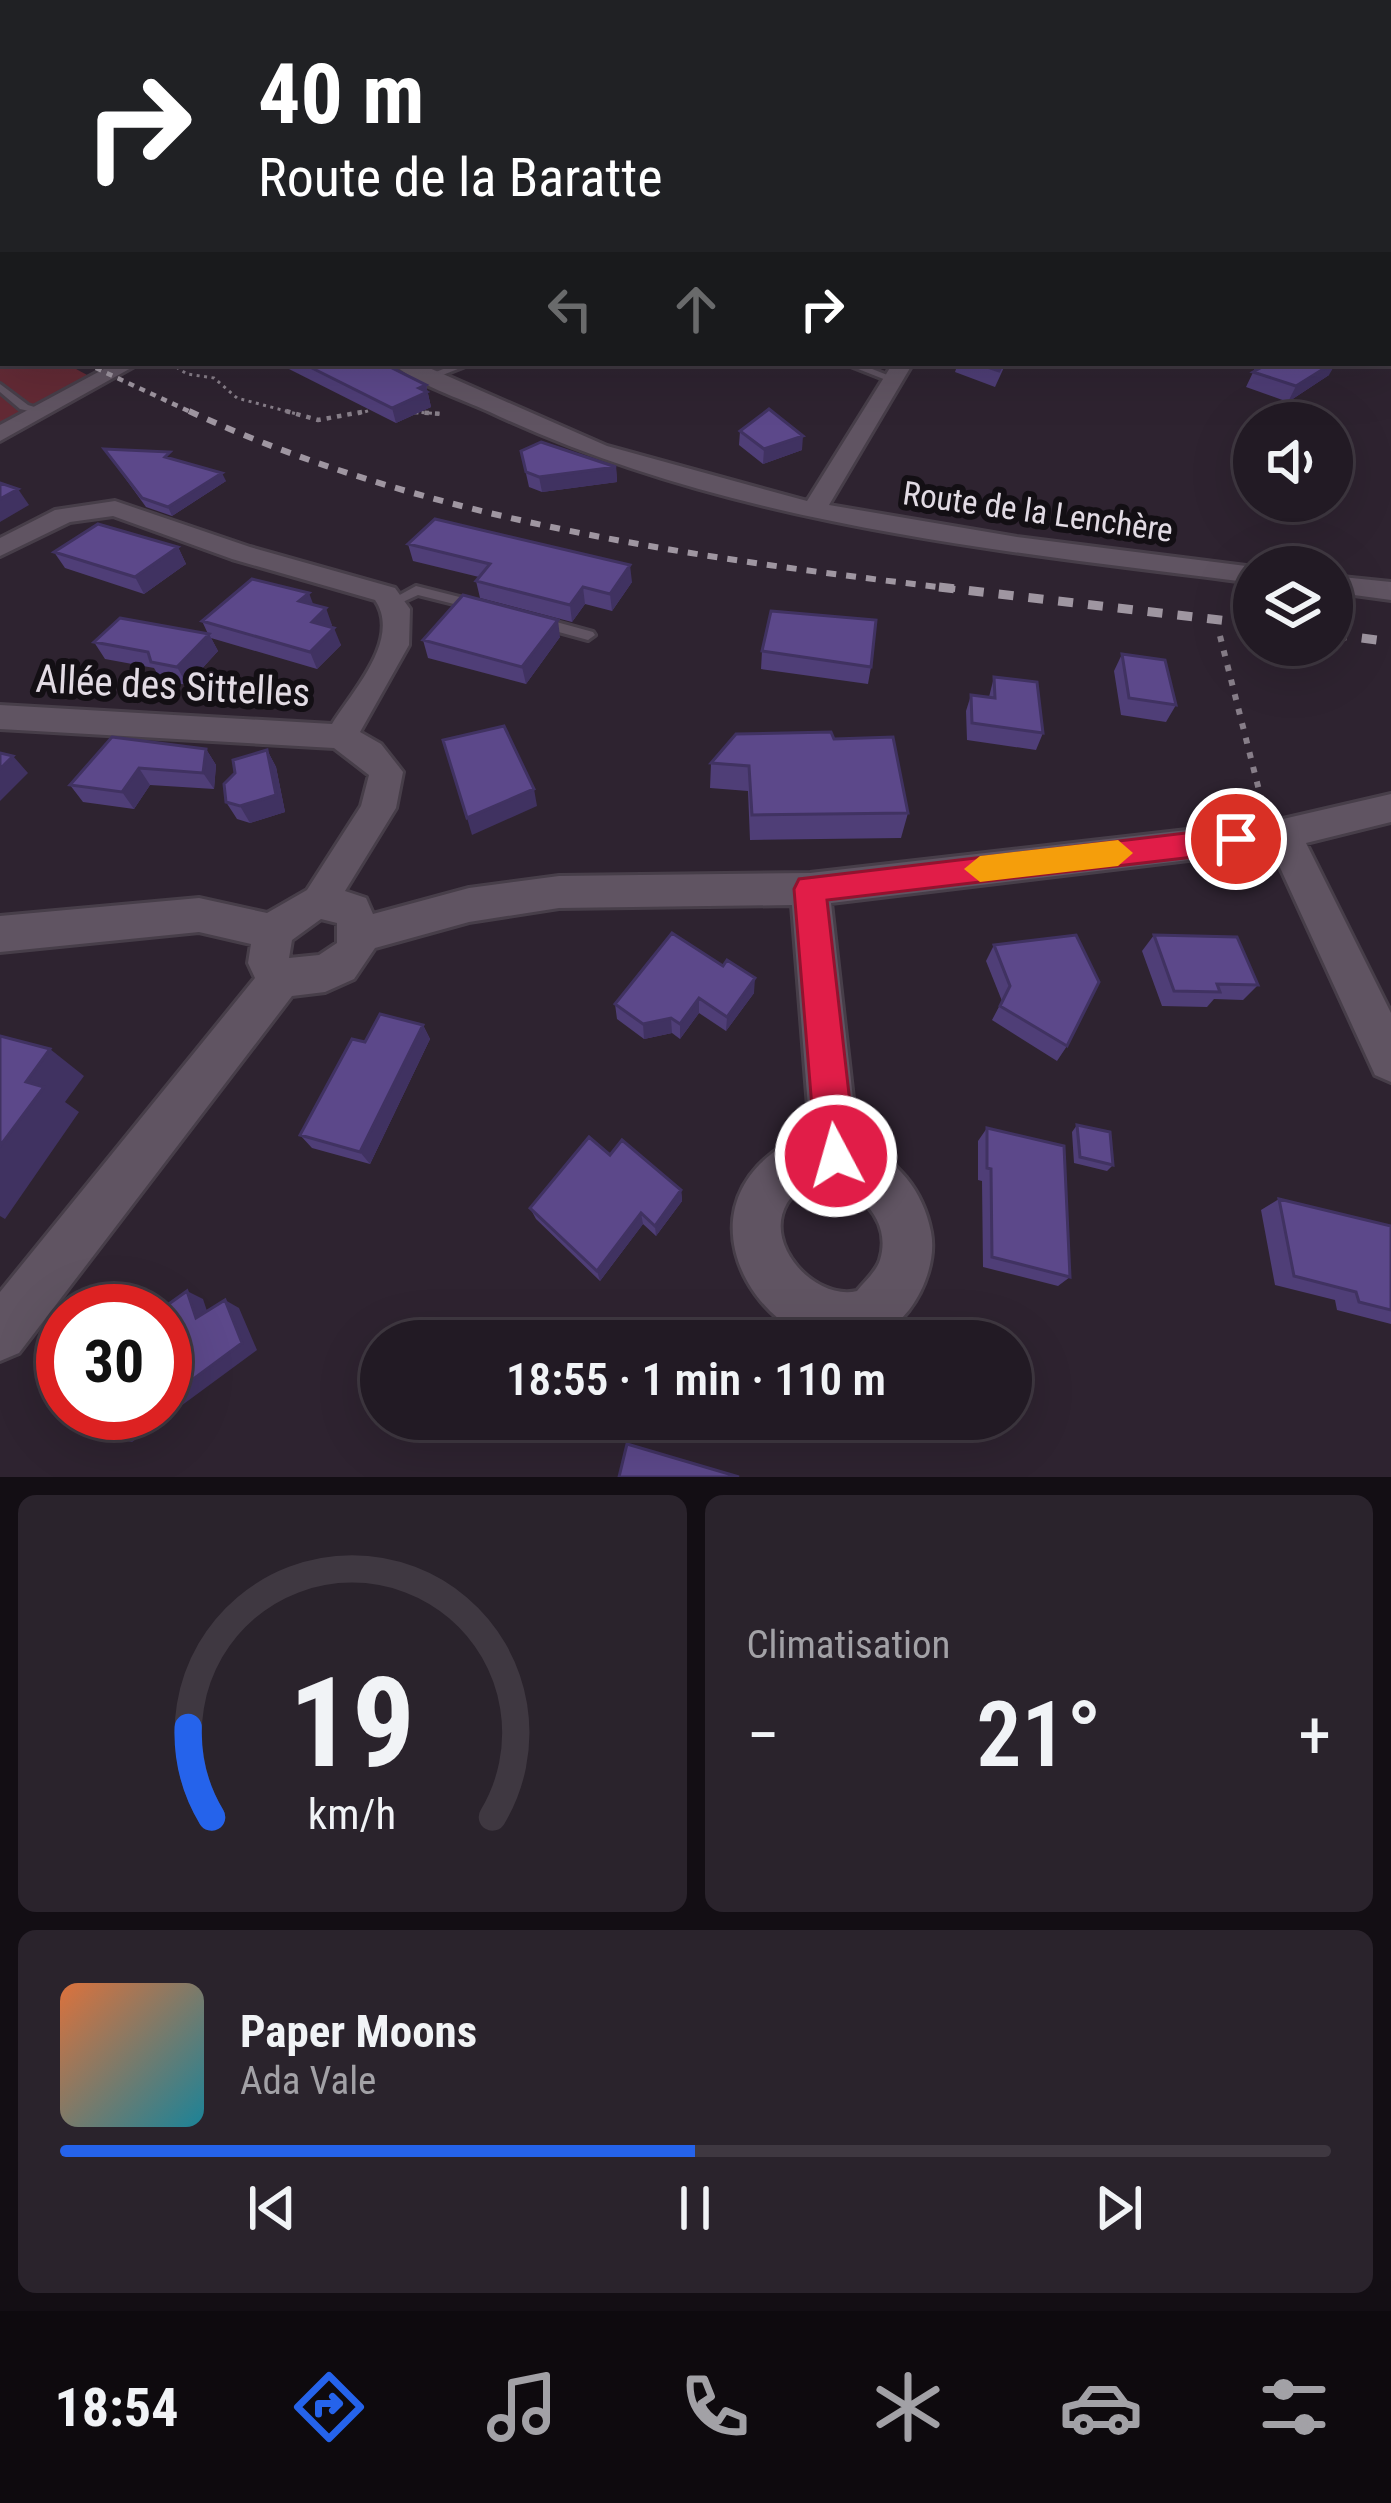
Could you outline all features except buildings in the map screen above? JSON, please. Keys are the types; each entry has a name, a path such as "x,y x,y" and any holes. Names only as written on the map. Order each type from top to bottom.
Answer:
{"street":[{"path":"0,434 124,366"},
{"name":"Route de la Lenchère","path":"409,366 626,461 814,512 904,531 1233,572"},
{"path":"814,512 897,371"},
{"path":"0,548 64,515 115,508 241,553 372,589 394,602"},
{"path":"1353,586 1391,591"},
{"name":"Allée des Sittelles","path":"341,736 400,633 394,602"},
{"name":"Allée des Sittelles","path":"0,717 341,736 369,753 386,772 386,797 370,826 340,856 321,902"},
{"path":"360,935 469,905 559,892 810,889 1283,834 1391,808"},
{"path":"1283,834 1391,1060"},
{"path":"810,889 836,1156"},
{"path":"0,934 200,915 278,954 309,981 327,975 355,950 360,935 352,910 321,902 302,908 278,954 0,1334"}],"lane":[{"path":"431,376 459,366"},
{"path":"866,366 897,371"},
{"path":"0,387 24,407 42,411"},
{"path":"394,602 416,590 502,612"},
{"path":"524,618 588,635"}],"path":[{"path":"175,366 187,374 214,378 237,398 318,420 333,421 386,407"},
{"path":"398,409 459,413 498,407"},
{"path":"1220,636 1259,801 1283,834"}],"shaded area":[{"path":"0,366 71,366 89,376 0,423"}],"railway":[{"path":"91,366 195,414"},
{"path":"189,411 280,449 470,508 667,549 944,588"},
{"path":"939,587 944,588"},
{"path":"944,588 1233,622"},
{"path":"944,588 963,590"},
{"path":"1353,637 1391,642"}],"slow traffic":[{"path":"980,869 1118,853"}],"route":[{"path":"836,1156 810,889 1236,839"}]}
